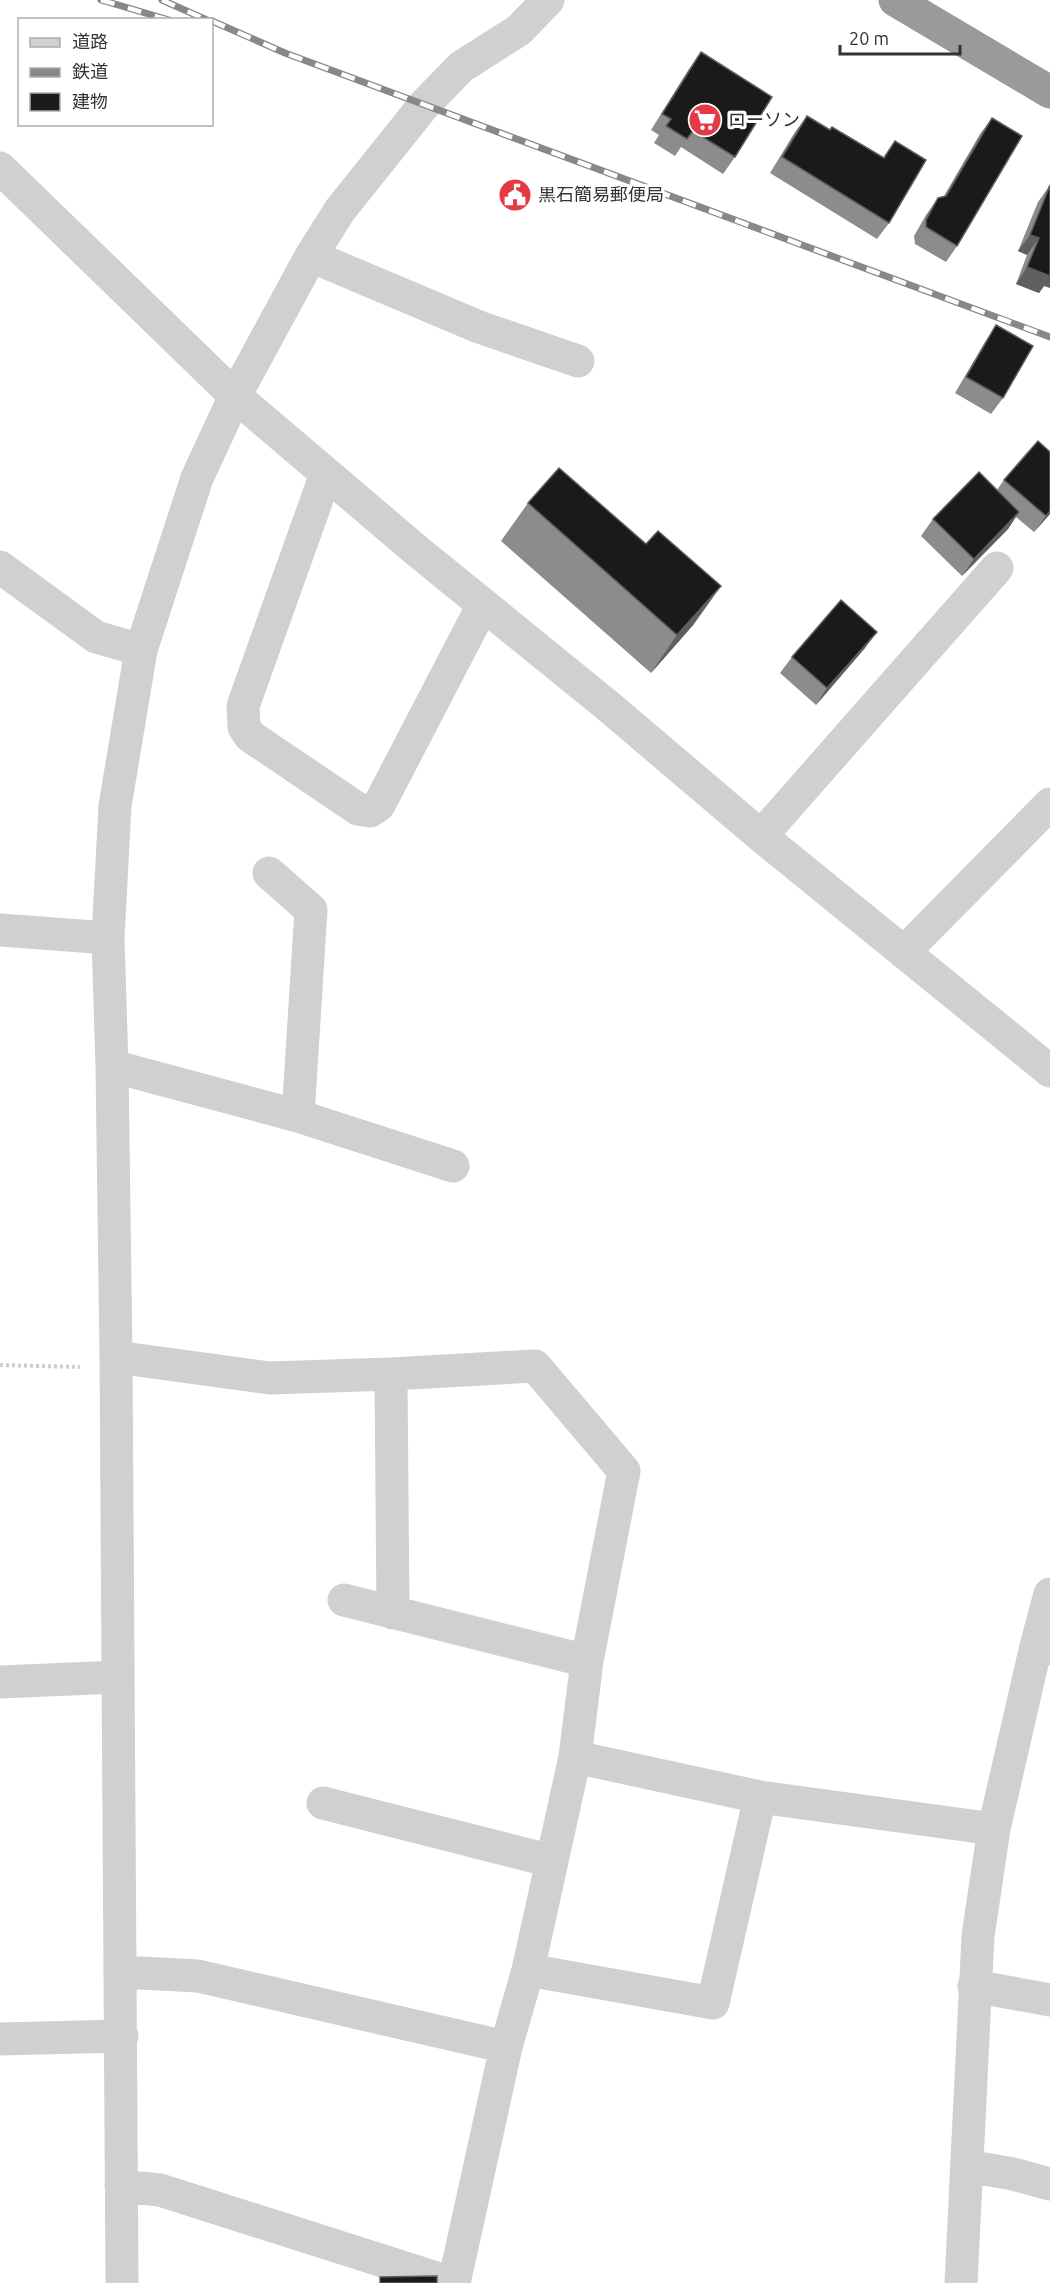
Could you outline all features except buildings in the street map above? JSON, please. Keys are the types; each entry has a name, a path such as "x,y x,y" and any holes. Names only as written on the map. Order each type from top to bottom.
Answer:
{"highway":[{"path":"896,0 1050,92"}],"street":[{"path":"122,2283 116,1357 108,938 115,806 141,650 197,478 235,396 311,256 340,210 424,105 461,67 519,30 548,0"},
{"path":"0,168 235,396 761,836 1050,1071"},
{"path":"311,256 478,327 578,361"},
{"path":"326,474 243,706 244,727 250,736 358,809 370,811 379,806 483,605"},
{"path":"0,567 96,637 141,650"},
{"path":"761,836 997,567"},
{"path":"904,952 1050,804"},
{"path":"269,873 311,910 298,1116"},
{"path":"0,930 108,938"},
{"path":"112,1066 298,1116 453,1166"},
{"path":"116,1357 270,1378 535,1366 624,1471 587,1661 575,1757 528,1970 506,2048 453,2283 160,2190 121,2186"},
{"path":"391,1374 393,1612"},
{"path":"961,2283 978,1936 994,1829 1043,1648 1050,1594"},
{"path":"344,1600 587,1661"},
{"path":"0,1682 118,1677"},
{"path":"575,1757 760,1797 994,1829"},
{"path":"528,1970 713,2003 760,1797"},
{"path":"323,1803 552,1861"},
{"path":"121,1972 198,1976 506,2048"},
{"path":"974,1986 1050,2000"},
{"path":"0,2038 122,2036"},
{"path":"968,2166 1013,2174 1050,2184"}],"path":[{"path":"0,1365 84,1367 116,1357"}],"railway":[{"path":"101,0 162,18"},
{"path":"162,0 202,18"},
{"path":"213,21 285,53 1050,337"}],"place":[{"name":"ローソン","path":"705,120"},
{"name":"黒石簡易郵便局","path":"515,195"}]}
